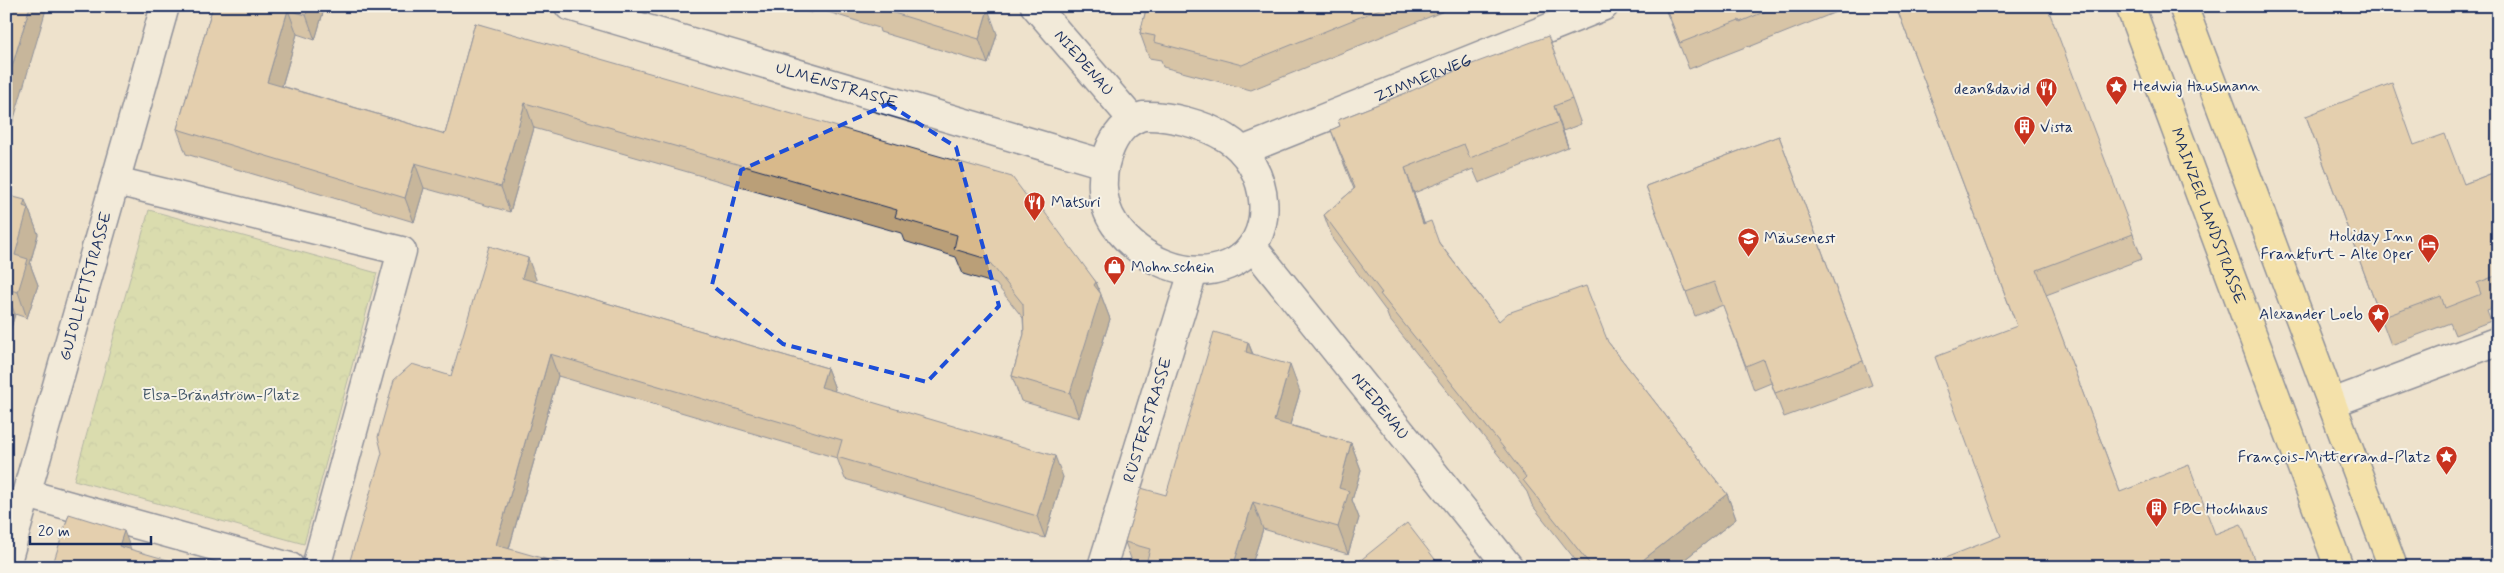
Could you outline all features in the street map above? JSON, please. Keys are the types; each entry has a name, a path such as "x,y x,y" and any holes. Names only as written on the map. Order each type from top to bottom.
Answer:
{"main road":[{"name":"MAINZER LANDSTRASSE","path":"2130,6 2339,567"},
{"path":"2183,6 2394,567"}],"street":[{"name":"GUIOLLETTSTRASSE","path":"6,566 165,6"},
{"name":"ULMENSTRASSE","path":"569,6 1104,164"},
{"name":"NIEDENAU","path":"1035,6 1132,119"},
{"name":"ZIMMERWEG","path":"1242,151 1604,6"},
{"path":"1156,116 1200,127 1226,138 1242,151 1258,176 1264,199 1264,220 1252,246 1229,265 1211,271 1193,272 1176,268 1158,260 1132,244 1115,226 1106,205 1102,184 1104,164 1118,132 1132,119 1156,116"},
{"path":"116,181 402,250 316,567"},
{"name":"NIEDENAU","path":"1252,246 1509,567"},
{"name":"RÜSTERSTRASSE","path":"1102,567 1193,272"},
{"path":"2332,403 2498,341"},
{"path":"27,494 290,567"}],"highlighted area":[{"path":"888,104 956,147 999,306 927,382 783,344 712,285 741,170"}],"green space":[{"name":"Elsa-Brändström-Platz","path":"149,210 377,273 304,544 74,480"}],"building":[{"path":"6,6 30,6 6,87"},
{"path":"213,6 309,6 306,15 288,10 267,82 445,134 475,23 1012,177 1039,213 1043,210 1096,282 1094,285 1101,294 1070,393 1012,376 1024,334 1023,304 987,259 954,249 957,235 895,217 897,210 525,103 501,187 415,163 405,198 177,129"},
{"path":"871,6 980,6 988,9 979,39"},
{"path":"1147,6 1387,6 1242,65 1154,42 1155,36 1140,33"},
{"path":"1665,6 1778,6 1740,22 1739,20 1680,43"},
{"path":"1896,6 2047,6 2133,234 2037,270 2120,492 2189,465 2215,534 2241,524 2257,567 1922,567 2001,536 1935,357 2017,326"},
{"path":"1548,36 1572,99 1554,106 1559,122 1470,158 1464,144 1405,168 1423,224 1431,221 1439,243 1499,321 1508,313 1586,286 1608,342 1727,494 1634,567 1592,567 1523,480 1526,477 1503,447 1380,294 1382,293 1324,215 1355,188 1331,130 1340,126 1338,120 1411,91 1464,67"},
{"name":"Holiday Inn Frankfurt - Alte Oper","path":"2392,83 2414,145 2445,134 2464,184 2498,171 2498,275 2477,283 2481,294 2445,308 2441,296 2381,318 2306,116"},
{"name":"Mäusenest","path":"1779,136 1863,361 1775,393 1763,359 1746,366 1714,282 1686,292 1646,186"},
{"path":"6,195 25,200 23,206 28,208 15,255 28,259 18,292 6,289"},
{"path":"489,246 528,258 522,278 827,368 821,387 1055,456 1037,516 837,457 842,440 550,354 496,545 573,567 348,567 382,453 378,437 394,380 412,364 451,376"},
{"path":"1214,332 1248,342 1246,352 1290,365 1274,421 1351,443 1339,488 1349,491 1338,527 1253,502 1233,567 1145,567 1150,549 1125,542 1141,488 1166,495"},
{"path":"69,514 124,531 119,546 192,567 52,567"},
{"path":"1407,523 1441,567 1352,567"}],"place":[{"name":"Hedwig Hausmann","path":"2117,105"},
{"name":"dean&david","path":"2046,108"},
{"name":"Vista","path":"2024,146"},
{"name":"Matsuri","path":"1035,221"},
{"name":"Mäusenest","path":"1748,257"},
{"name":"Holiday Inn Frankfurt - Alte Oper","path":"2429,264"},
{"name":"Mohnschein","path":"1115,286"},
{"name":"Alexander Loeb","path":"2379,333"},
{"name":"François-Mitterrand-Platz","path":"2447,476"},
{"name":"FBC Hochhaus","path":"2157,528"}]}
